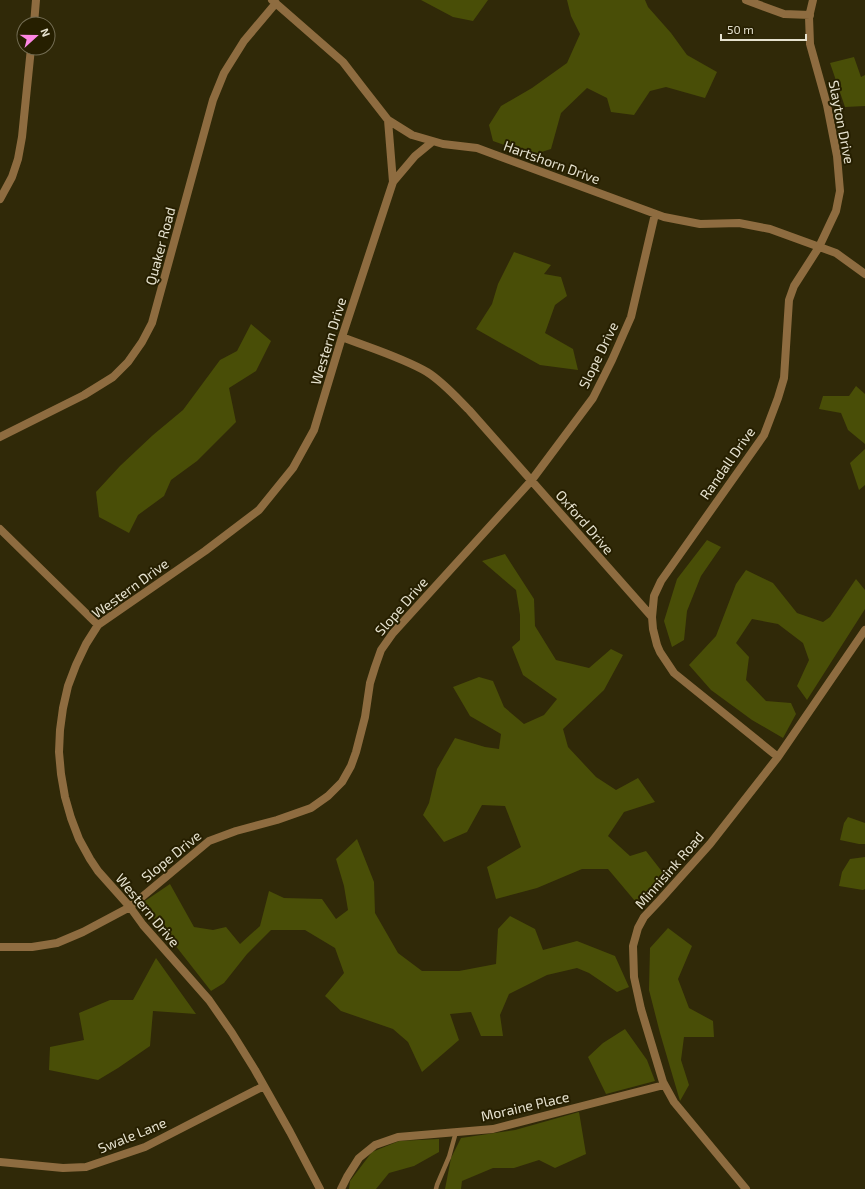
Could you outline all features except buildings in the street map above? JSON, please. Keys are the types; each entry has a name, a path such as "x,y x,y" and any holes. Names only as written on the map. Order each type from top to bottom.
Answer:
{"street":[{"path":"35,16 36,0"},
{"path":"746,0 784,14 810,15"},
{"name":"Slayton Drive","path":"813,0 810,15 810,44 827,105 837,156 840,191 836,210 819,247"},
{"name":"Hartshorn Drive","path":"274,2 344,62 388,120 412,135 432,142 477,148 664,217 700,224 739,223 770,229 836,253 865,274"},
{"name":"Quaker Road","path":"0,437 84,394 113,377 128,362 142,342 152,323 213,100 224,74 244,41 274,2"},
{"path":"0,199 12,177 18,159 22,137 30,56"},
{"name":"Western Drive","path":"320,1189 264,1086 232,1033 209,1000 143,925 130,906 98,871 83,845 71,818 65,796 59,752 60,730 68,686 86,644 98,626 205,551 259,510 293,468 314,430 342,337 393,182 388,120"},
{"name":"Western Drive","path":"393,182 416,156 432,142"},
{"name":"Slope Drive","path":"0,947 32,947 57,943 83,932 130,906 209,841 236,831 277,820 311,808 328,796 342,782 351,766 356,752 365,717 370,684 381,650 393,633 531,481 593,398 631,318 655,214"},
{"name":"Randall Drive","path":"652,617 654,596 661,580 764,435 784,378 789,300 794,286 819,247"},
{"name":"Oxford Drive","path":"342,337 408,362 429,373 448,388 652,617"},
{"path":"0,529 98,626"},
{"path":"652,617 657,645 674,673 778,757"},
{"name":"Minnisink Road","path":"746,1189 674,1102 664,1085 641,1009 634,977 633,946 638,928 644,917 710,844 778,757 865,630"},
{"name":"Moraine Place","path":"342,1189 347,1177 359,1158 375,1145 398,1137 492,1129 664,1085"},
{"name":"Swale Lane","path":"0,1162 63,1168 86,1167 145,1147 264,1086"}],"lane":[{"path":"436,1189 449,1156 456,1132"}],"green space":[{"path":"421,0 488,0 473,21 453,17"},
{"path":"567,0 645,0 648,7 671,33 687,55 717,72 705,98 666,87 650,91 634,115 611,112 607,98 587,88 561,113 551,149 532,155 493,141 489,125 501,106 532,88 567,63 580,34 571,16"},
{"path":"854,57 861,77 865,75 865,106 845,107 830,63"},
{"path":"514,252 551,265 544,274 561,277 567,296 555,305 545,333 573,349 578,370 540,365 476,329 492,304 498,284"},
{"path":"251,324 271,341 256,371 229,388 236,422 197,461 171,480 164,496 138,515 129,533 99,517 96,492 120,466 153,435 183,410 220,360 237,351"},
{"path":"856,386 865,394 865,444 848,430 841,413 819,409 823,396 849,396"},
{"path":"865,449 865,485 859,490 850,463"},
{"path":"707,540 721,547 701,576 687,611 684,640 672,647 664,621 677,579"},
{"path":"505,554 534,599 535,626 556,660 589,668 611,649 623,655 604,690 563,729 568,747 596,777 616,790 638,778 655,802 624,812 608,836 630,856 646,851 667,878 640,907 608,869 582,869 537,888 496,899 487,867 521,847 505,806 482,805 467,832 444,842 423,815 429,803 437,769 455,738 485,747 499,749 501,734 470,716 453,687 479,677 493,681 504,707 524,724 544,715 557,699 523,675 512,647 520,640 520,615 516,590 482,561"},
{"path":"746,570 773,583 797,613 823,622 830,617 856,579 865,590 865,609 807,700 797,686 809,660 803,643 778,624 752,619 736,643 749,657 746,680 766,701 791,703 796,714 783,738 752,720 711,690 689,665 716,636 736,584"},
{"path":"848,817 865,823 865,844 840,840 844,823"},
{"path":"357,839 374,882 375,913 398,953 422,971 459,971 496,964 498,929 510,916 535,929 543,950 577,941 615,956 629,987 617,992 589,973 577,968 547,975 509,994 500,1015 503,1036 481,1036 471,1012 450,1014 459,1040 422,1072 408,1042 393,1029 341,1011 325,996 344,973 335,948 305,930 271,930 247,954 224,983 211,991 142,903 170,884 194,927 213,930 226,927 240,944 260,926 269,891 284,898 322,899 336,919 348,910 344,886 336,859"},
{"path":"865,857 865,889 863,890 839,886 842,872 850,859"},
{"path":"668,928 692,946 678,979 689,1008 713,1021 714,1037 684,1037 681,1060 689,1085 680,1101 649,990 650,948"},
{"path":"156,958 196,1014 153,1011 150,1046 98,1080 49,1070 50,1047 84,1040 79,1013 110,1000 133,1000"},
{"path":"625,1029 647,1060 655,1081 606,1094 588,1057 603,1043"},
{"path":"579,1112 586,1154 555,1168 539,1160 514,1168 493,1168 462,1181 461,1189 445,1189 451,1158 461,1138 515,1130"},
{"path":"439,1139 439,1152 414,1166 389,1173 376,1189 349,1189 350,1181 372,1152 399,1141"}]}
